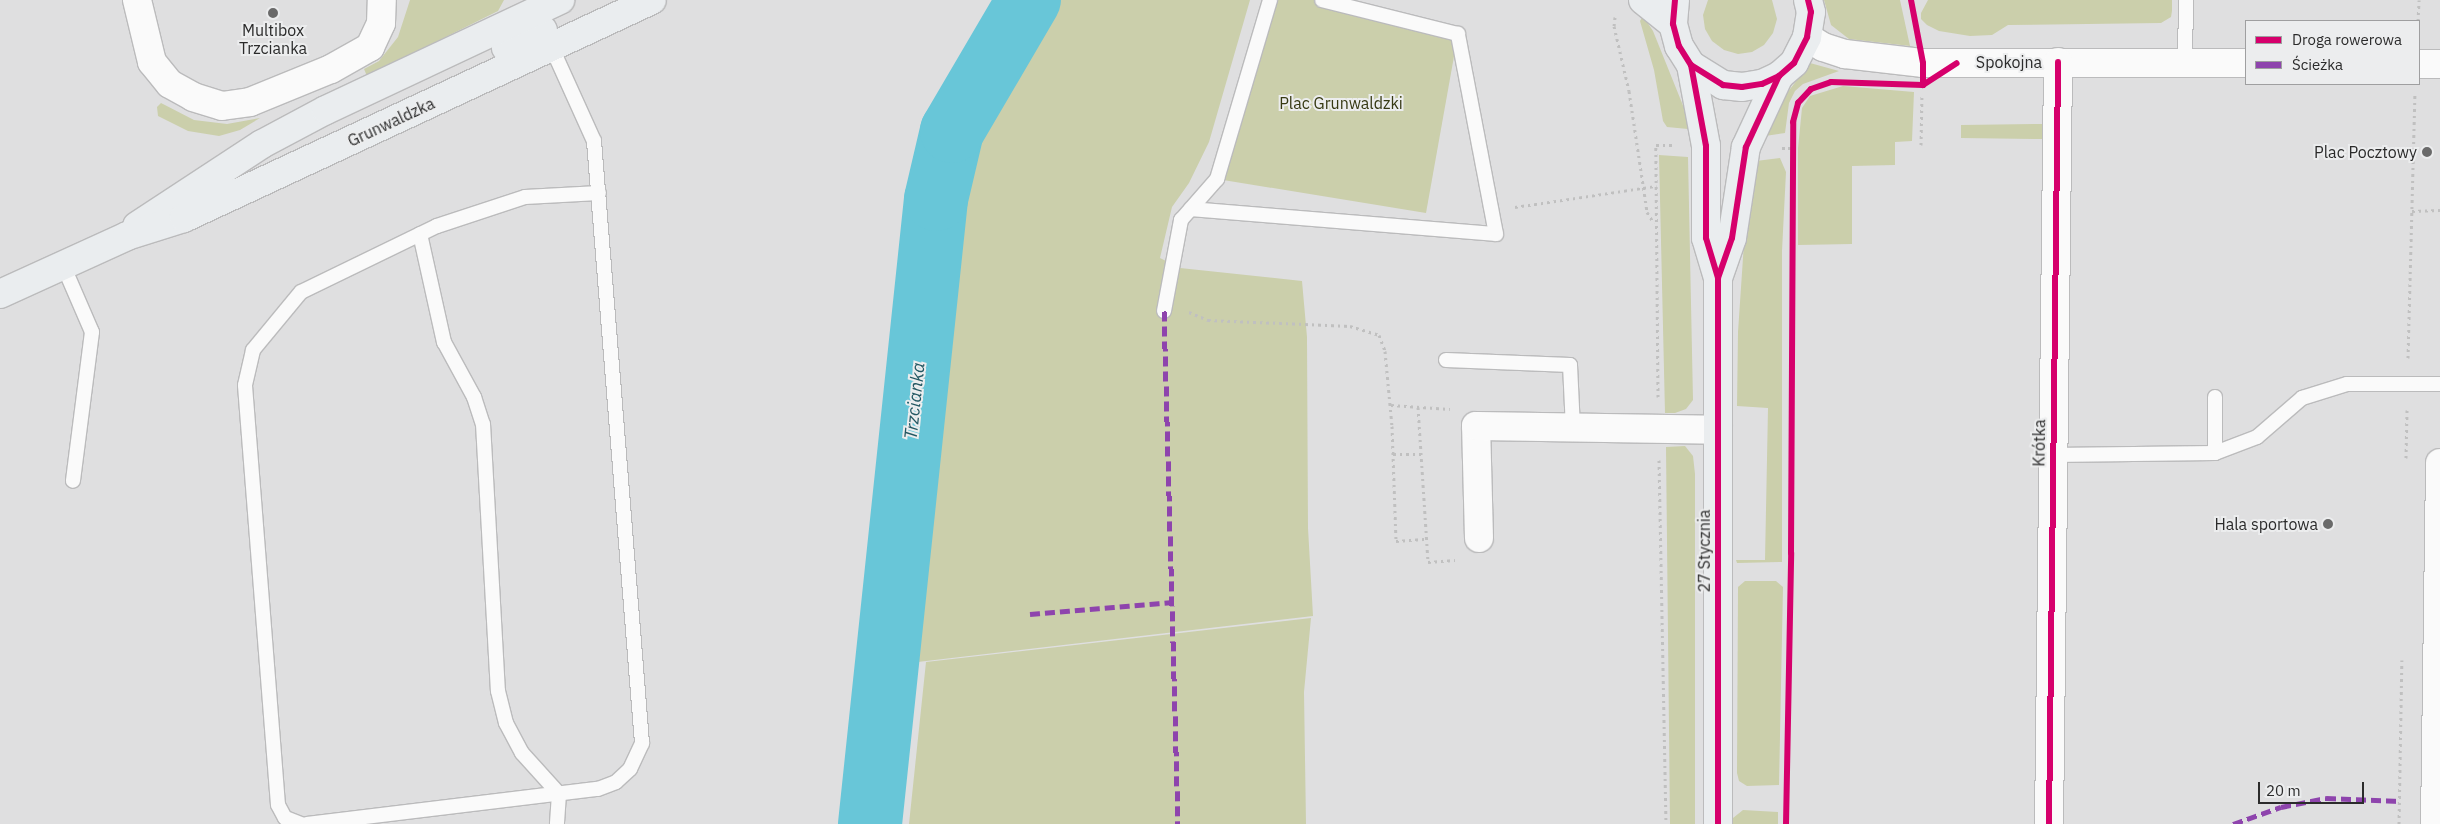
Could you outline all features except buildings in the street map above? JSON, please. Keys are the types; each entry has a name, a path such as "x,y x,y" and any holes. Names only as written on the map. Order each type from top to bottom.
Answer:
{"main road":[{"name":"Grunwaldzka","path":"0,294 127,236 158,229 249,188 540,22 560,0"},
{"name":"Grunwaldzka","path":"127,236 158,210 262,144 385,81 540,22 652,0"},
{"path":"1643,0 1674,12 1678,46 1691,65 1723,85 1762,84 1779,76 1794,63 1807,36 1811,12 1808,0"},
{"name":"27 Stycznia","path":"1691,65 1706,146 1706,238 1718,278 1718,824"},
{"name":"27 Stycznia","path":"1718,278 1732,238 1746,147 1779,76"}],"street":[{"path":"137,0 152,62 158,70 170,84 192,97 222,106 250,102 331,69 370,47 382,23 382,0"},
{"name":"Spokojna","path":"1807,36 1823,47 1845,54 1957,63 2245,63"},
{"name":"Krótka","path":"2049,824 2058,62"},
{"path":"2420,64 2440,64"},
{"path":"1479,538 1476,426 1718,430"},
{"path":"2435,824 2440,463"}],"lane":[{"path":"1165,306 1181,220 1217,179 1270,0"},
{"path":"1191,209 1496,234 1458,34 1322,0"},
{"path":"2184,62 2186,0"},
{"path":"307,824 598,789 616,782 630,769 642,743 594,140 540,22"},
{"path":"301,824 284,818 278,805 244,385 253,350 301,292 420,234 525,197 599,193"},
{"path":"420,234 444,342 474,397 483,424 498,691 504,715 522,753 559,794 557,824"},
{"path":"63,265 92,332 73,482"},
{"path":"1446,360 1570,364 1573,428"},
{"path":"2052,455 2214,453 2257,437 2302,398 2338,387 2440,384"},
{"path":"2214,453 2215,397"}],"path":[{"path":"2418,20 2419,0"},
{"path":"1614,19 1633,110 1647,212 1655,224"},
{"path":"1921,145 1923,85 1957,63"},
{"path":"1656,145 1655,224 1658,429 1666,824"},
{"path":"1491,211 1656,186"},
{"path":"2412,211 2440,210"},
{"path":"1165,306 1208,320 1350,326 1379,335 1385,351 1393,454 1396,541 1428,539 1418,407"},
{"path":"1393,454 1421,454"}],"green space":[{"path":"410,0 504,0 498,11 367,76 364,69 379,61 398,37"},
{"path":"1033,0 1250,0 1209,142 1189,183 1172,207 1160,258 1180,268 1302,281 1307,337 1308,528 1313,616 892,665 940,199 956,131"},
{"name":"Plac Grunwaldzki","path":"1270,0 1322,0 1458,34 1426,213 1217,179"},
{"path":"1708,0 1772,0 1777,19 1773,33 1764,45 1752,52 1738,54 1724,50 1712,41 1705,29 1703,15"},
{"path":"1824,0 1900,0 1910,46 1849,39 1831,25"},
{"path":"1928,0 2172,0 2172,11 2171,17 2161,23 2008,25 1992,35 1970,36 1939,31 1927,25 1921,19 1921,13"},
{"path":"1643,16 1653,31 1684,108 1688,129 1667,127 1663,121 1654,70 1640,21"},
{"path":"1810,63 1839,71 1803,84 1795,91 1789,103 1785,133 1765,136 1784,97"},
{"path":"1843,86 1914,92 1912,141 1895,142 1895,165 1852,166 1852,244 1798,245 1798,148 1802,108 1810,96"},
{"path":"161,103 194,120 227,124 260,118 240,130 219,136 188,131 158,116 157,107"},
{"path":"2042,124 2042,139 1961,138 1961,125"},
{"path":"1659,155 1688,157 1693,400 1686,409 1675,413 1665,413"},
{"path":"1780,158 1786,172 1782,251 1782,562 1737,563 1736,560 1765,560 1768,408 1737,406 1738,332 1744,243 1756,161"},
{"path":"1685,446 1693,456 1695,474 1695,824 1670,824 1666,447"},
{"path":"1745,581 1776,581 1783,587 1779,785 1747,786 1739,781 1737,773 1738,587"},
{"path":"1311,618 1304,692 1306,824 909,824 926,662"},
{"path":"1743,810 1778,812 1778,824 1733,824 1733,818"}],"waterway":[{"name":"Trzcianka","path":"870,824 936,199 952,131 1029,0"}],"marked path":[{"path":"1164,311 1178,824"},
{"path":"1030,614 1173,602"},
{"path":"2233,824 2281,807 2326,798 2400,801"}],"cycle path":[{"path":"1675,0 1673,24 1679,46 1691,65 1723,85 1742,87 1762,84 1779,76 1794,63 1807,37 1811,12 1808,0"},
{"path":"1911,0 1923,63 1923,85"},
{"path":"2049,824 2058,62"},
{"path":"1786,824 1791,553 1793,122 1798,103 1811,89 1831,82 1923,85 1957,63"},
{"path":"1691,65 1706,146 1706,238 1718,278 1718,824"},
{"path":"1718,278 1732,238 1746,147 1779,76"}],"place":[{"name":"Multibox Trzcianka","path":"273,13"},
{"name":"Plac Pocztowy","path":"2427,152"},
{"name":"Hala sportowa","path":"2328,524"}]}
